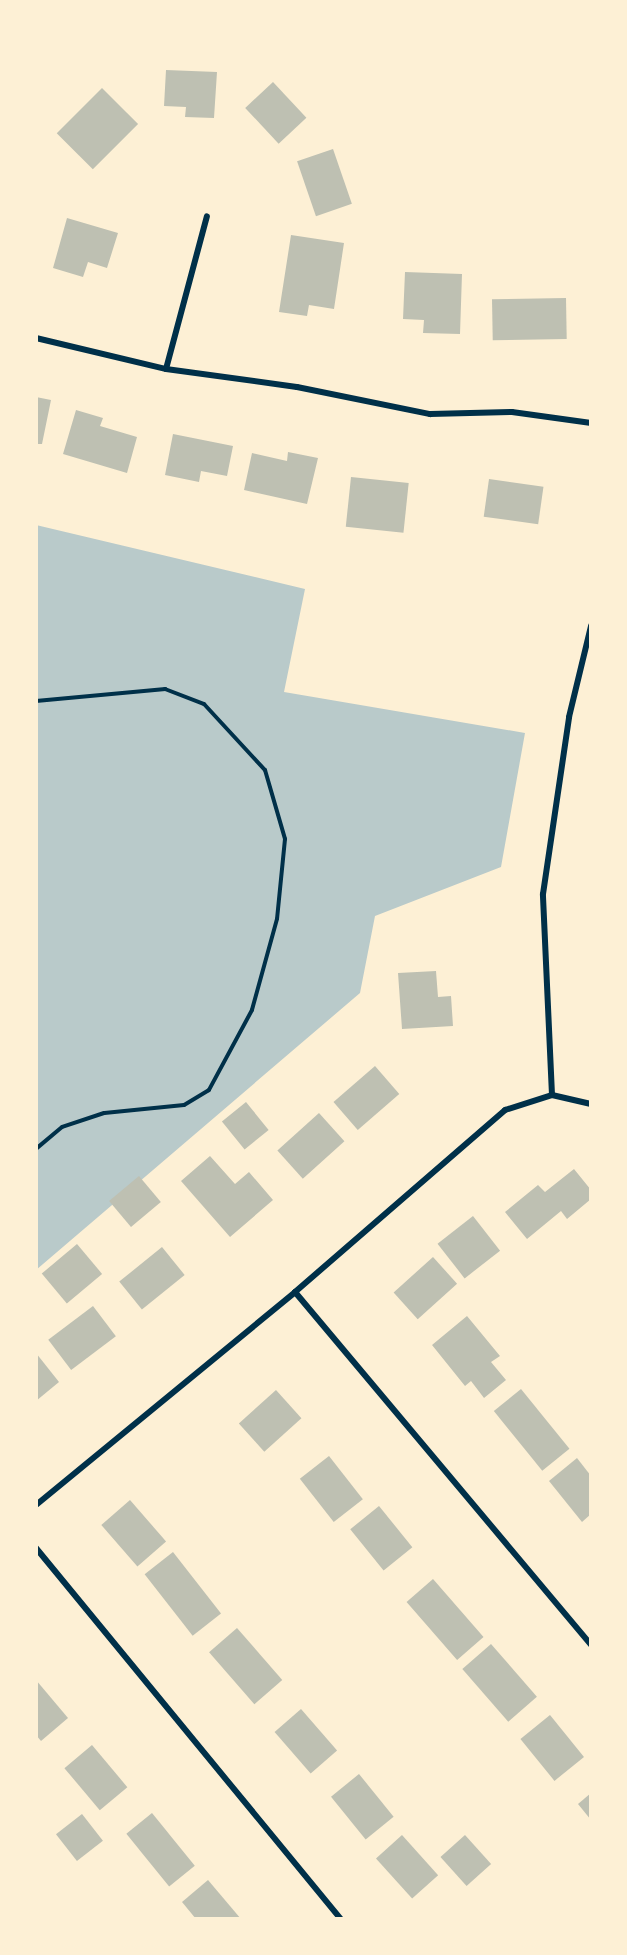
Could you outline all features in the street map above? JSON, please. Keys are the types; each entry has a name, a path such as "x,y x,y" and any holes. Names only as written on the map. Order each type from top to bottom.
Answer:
{"street":[{"path":"166,369 207,216"},
{"path":"36,338 166,369 297,387 430,414 512,412 591,423"},
{"path":"552,1095 543,894 569,717 591,626"},
{"path":"36,1505 295,1292 505,1110 552,1095 591,1104"},
{"path":"295,1292 591,1644"},
{"path":"36,1548 341,1919"}],"path":[{"path":"36,701 165,689 204,704 265,770 285,839 277,920 252,1010 209,1090 184,1105 104,1113 62,1127 36,1149"}],"shaded area":[{"path":"36,525 305,589 284,692 525,733 501,867 375,916 360,993 36,1270"}],"building":[{"path":"166,70 217,72 214,118 185,117 186,107 164,106"},
{"path":"273,82 306,118 279,144 245,108"},
{"path":"102,88 138,124 93,169 57,133"},
{"path":"333,149 352,204 316,216 297,161"},
{"path":"67,218 118,233 107,268 88,262 83,277 53,268"},
{"path":"291,235 344,243 334,309 309,305 307,316 279,312"},
{"path":"405,272 462,274 460,334 423,333 424,320 403,319"},
{"path":"566,298 567,339 493,340 492,299"},
{"path":"36,397 51,400 42,444 38,444 37,450"},
{"path":"76,410 103,418 100,426 137,437 127,473 63,454"},
{"path":"173,434 233,446 227,476 201,471 199,482 165,475"},
{"path":"288,452 318,458 307,504 244,490 252,453 287,461"},
{"path":"351,477 409,483 403,533 346,527"},
{"path":"489,479 543,487 538,524 484,517"},
{"path":"436,971 438,997 451,996 453,1026 402,1029 398,973"},
{"path":"375,1066 399,1094 358,1130 333,1102"},
{"path":"246,1102 269,1130 245,1149 222,1122"},
{"path":"319,1113 344,1141 303,1179 277,1150"},
{"path":"210,1156 235,1184 249,1172 273,1200 230,1237 181,1181"},
{"path":"574,1169 591,1190 591,1199 567,1219 561,1211 527,1239 505,1212 538,1185 545,1192"},
{"path":"139,1176 161,1202 131,1227 109,1201"},
{"path":"473,1216 500,1251 465,1278 438,1244"},
{"path":"77,1244 102,1274 67,1303 42,1274"},
{"path":"162,1247 185,1275 142,1310 119,1282"},
{"path":"433,1257 457,1284 418,1319 394,1292"},
{"path":"93,1306 116,1336 71,1370 48,1340"},
{"path":"467,1316 500,1356 491,1362 506,1380 484,1398 471,1381 465,1386 432,1345"},
{"path":"36,1353 59,1382 36,1401"},
{"path":"521,1389 569,1449 542,1471 494,1411"},
{"path":"276,1390 301,1418 264,1452 239,1423"},
{"path":"329,1456 363,1499 334,1522 300,1479"},
{"path":"577,1458 591,1476 591,1514 582,1522 549,1481"},
{"path":"130,1500 166,1542 137,1566 101,1525"},
{"path":"379,1506 412,1547 384,1570 350,1529"},
{"path":"173,1552 221,1613 193,1636 145,1574"},
{"path":"433,1579 484,1637 457,1660 407,1602"},
{"path":"237,1628 282,1680 254,1704 209,1652"},
{"path":"491,1644 537,1697 508,1722 462,1669"},
{"path":"36,1680 68,1718 41,1741 36,1735"},
{"path":"301,1709 337,1751 311,1773 275,1732"},
{"path":"550,1715 584,1757 554,1781 520,1739"},
{"path":"92,1745 127,1787 100,1810 64,1768"},
{"path":"359,1774 394,1817 366,1839 331,1797"},
{"path":"591,1793 591,1820 578,1804"},
{"path":"152,1813 195,1866 169,1887 126,1834"},
{"path":"82,1814 103,1841 77,1861 56,1834"},
{"path":"402,1835 438,1875 412,1899 376,1858"},
{"path":"465,1835 491,1864 467,1886 440,1857"},
{"path":"208,1880 241,1919 196,1919 182,1902"}]}
